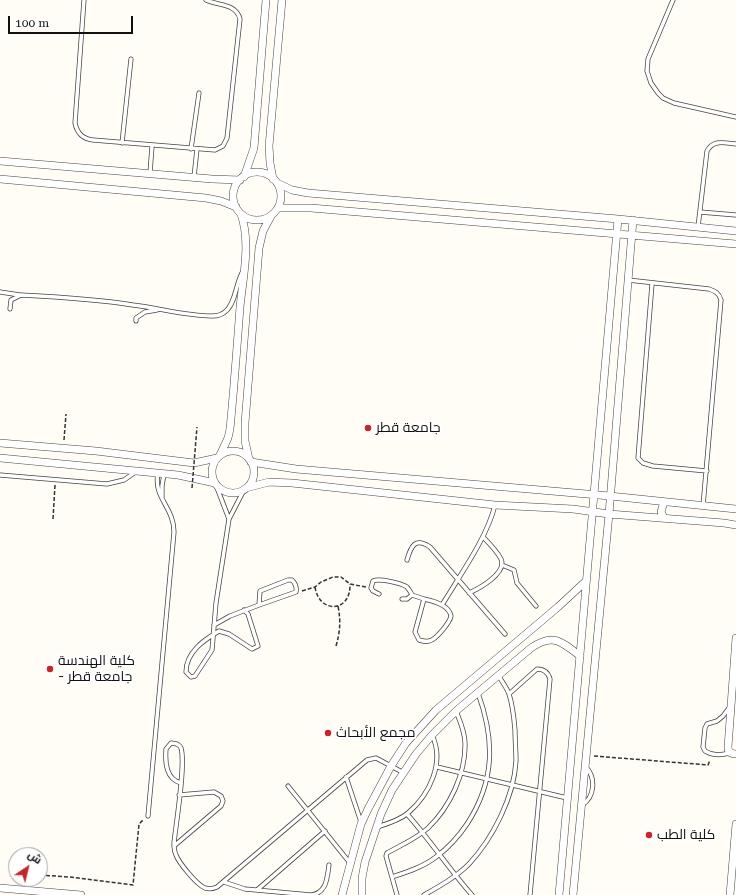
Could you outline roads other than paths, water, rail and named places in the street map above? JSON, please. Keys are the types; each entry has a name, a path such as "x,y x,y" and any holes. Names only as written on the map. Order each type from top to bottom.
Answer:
{"street":[{"path":"266,0 254,148 252,158 235,189 234,194 236,207 241,214 246,236 244,270 230,428 228,438 212,470 216,484 223,491 232,493 240,492 245,489 269,482 292,483 495,505 572,509 609,514 724,522 736,525"},
{"path":"245,489 252,482 254,474 245,441 245,423 259,248 263,231 271,216 278,208 281,198 281,193 275,181 270,163 269,146 282,0"},
{"path":"0,161 222,180 242,178 249,174 259,173 269,176 292,190 308,193 633,220 736,231"},
{"path":"0,179 206,198 221,201 236,207"},
{"path":"278,208 311,208 736,244"},
{"path":"241,214 255,220 261,220 271,216"},
{"path":"559,895 618,219"},
{"path":"573,895 609,514 633,220"},
{"path":"0,443 96,451 194,463 219,457 229,452 238,452 250,461 296,469 610,496 736,509"},
{"path":"0,458 183,476 216,484"},
{"path":"664,502 661,512 664,518"},
{"path":"342,895 361,824 391,766 406,742 436,710 558,607 586,581"},
{"path":"733,754 728,751 728,747 736,638"},
{"path":"362,895 362,878 376,827 386,801 416,754 432,735 456,711 531,648 542,641 552,639 557,640 580,656"},
{"path":"730,895 736,824"},
{"path":"0,888 81,895"}],"lane":[{"path":"84,0 75,123 81,135 89,139 122,143 214,150 223,146 227,138 240,19 234,8 218,5 206,0"},
{"path":"673,0 649,53 647,65 649,77 654,89 663,98 674,103 736,117"},
{"path":"122,143 131,59"},
{"path":"191,149 199,93"},
{"path":"698,227 706,154 708,148 716,143 736,144"},
{"path":"150,173 152,146"},
{"path":"194,177 197,149"},
{"path":"700,212 736,216"},
{"path":"0,292 21,295 89,299 210,316 222,314 232,305 236,285 244,270"},
{"path":"628,280 652,284 709,289 715,291 720,296 721,300 703,506"},
{"path":"652,284 638,458 643,463 653,466 707,471"},
{"path":"10,308 11,300 21,295"},
{"path":"136,321 136,318 145,312 162,309"},
{"path":"0,475 107,484 124,480 137,471"},
{"path":"148,816 174,532 171,514 157,486 161,474"},
{"path":"161,474 162,498"},
{"path":"216,484 229,519"},
{"path":"244,610 248,614 258,646 252,649 229,634 219,631 213,635 201,643 190,657 186,666 186,672 191,677 195,676 212,650 213,635 214,625 229,519 245,489"},
{"path":"442,605 483,537 495,505"},
{"path":"469,593 493,578 500,570 502,565 500,556 483,537"},
{"path":"407,560 410,549 413,545 419,543 425,544 432,549 505,634"},
{"path":"502,565 514,570 517,583 536,606"},
{"path":"214,625 244,610 259,605 296,592 297,587 295,583 292,580 288,580 260,590 259,605"},
{"path":"379,594 371,588 373,581 380,580 405,586 412,595 424,599 442,605 447,608 451,613 449,621 432,640 429,641 422,641 417,637 414,629 424,599"},
{"path":"402,599 407,599 412,595"},
{"path":"509,694 537,669 542,669 549,674 550,679 530,895"},
{"path":"424,895 450,880 468,864 481,849 493,831 506,805 512,785 516,762 514,713 509,694 499,676"},
{"path":"392,878 417,868 440,854 450,846 476,811 488,779 490,745 486,714 478,693"},
{"path":"730,708 717,721 710,722 705,728 703,747 705,751 713,754 733,754"},
{"path":"397,895 386,856 387,853 411,841 428,828 446,807 455,791 461,772 465,743 462,726 456,711"},
{"path":"376,827 407,814 420,801 430,785 437,767 437,748 432,735"},
{"path":"181,783 174,780 168,772 166,749 171,743 177,744 181,750 181,783 174,846 178,859 200,885 210,889 217,887 224,882 370,758 376,758 404,773"},
{"path":"437,767 567,798"},
{"path":"346,777 361,824"},
{"path":"288,786 350,863"},
{"path":"174,846 221,806 222,801 221,796 214,792 179,795"},
{"path":"407,814 423,832 455,876 472,895"},
{"path":"257,890 325,831"},
{"path":"224,882 236,887 311,895 320,892 325,886 328,866"}],"place":[{"name":"جامعة قطر","path":"368,428"},
{"name":"كلية الهندسة - جامعة قطر","path":"50,669"},
{"name":"مجمع الأبحاث","path":"328,733"},
{"name":"كلية الطب","path":"649,835"}]}
